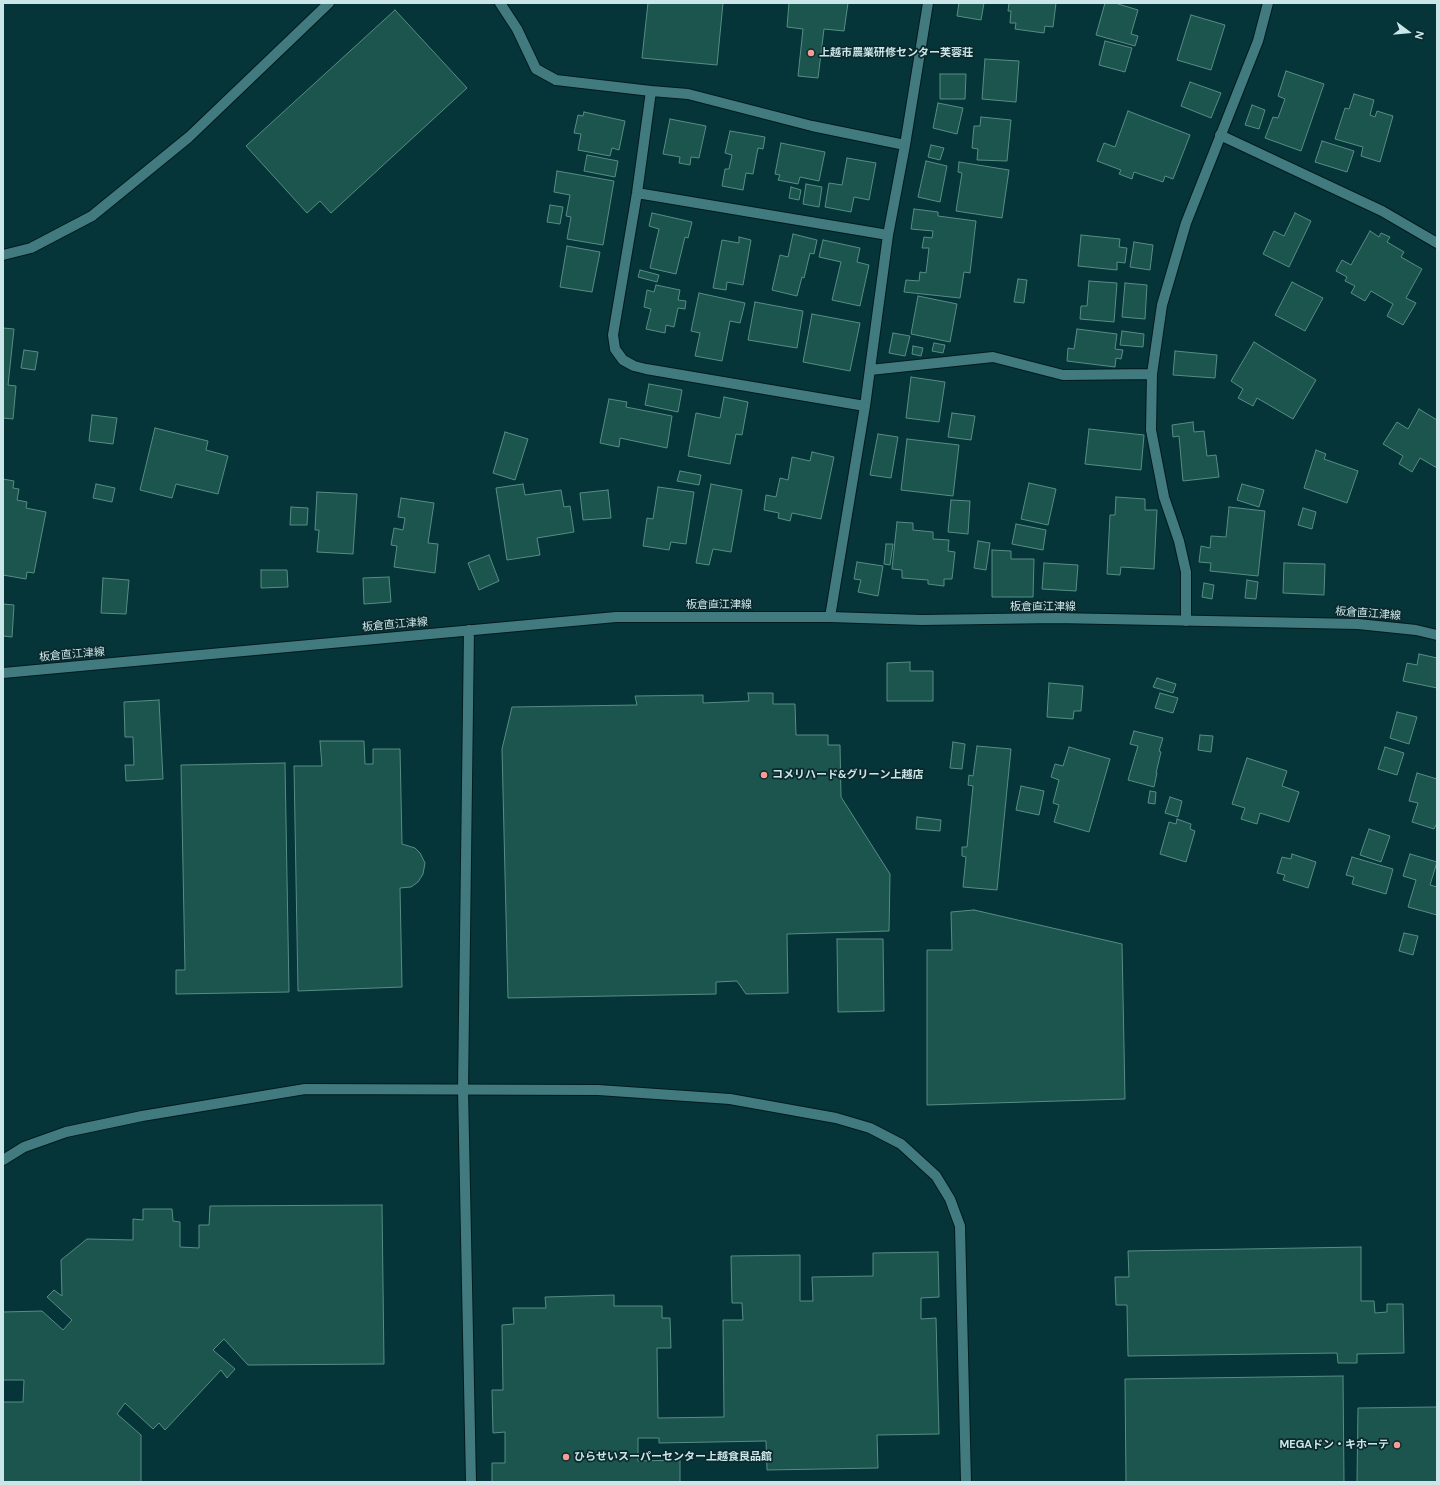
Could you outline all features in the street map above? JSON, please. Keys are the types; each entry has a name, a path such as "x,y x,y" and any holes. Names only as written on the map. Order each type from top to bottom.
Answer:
{"street":[{"path":"3,255 31,248 92,216 189,137 329,3"},
{"path":"500,3 518,29 536,70 556,80 688,94 812,126 905,145"},
{"path":"830,617 865,406 888,235 905,145 928,3"},
{"path":"1186,621 1186,572 1179,541 1164,497 1151,430 1152,374 1162,305 1186,223 1258,41 1268,3"},
{"path":"651,91 637,193 612,335 615,349 623,360 634,366 646,369 865,406"},
{"path":"1220,135 1382,211 1437,243"},
{"path":"637,193 888,235"},
{"path":"870,370 993,357 1064,375 1152,374"},
{"name":"板倉直江津線","path":"3,673 616,617 830,617 922,620 1056,618 1358,624 1416,630 1437,635"},
{"path":"469,630 464,1089 471,1482"},
{"path":"3,1160 24,1147 66,1132 142,1116 305,1089 598,1090 730,1099 836,1118 870,1128 902,1144 936,1176 950,1199 960,1226 966,1482"}],"building":[{"path":"648,3 723,3 717,65 642,58"},
{"name":"上越市農業研修センター芙蓉荘","path":"789,3 848,3 844,31 824,29 818,78 798,76 803,29 787,27"},
{"path":"959,3 984,3 981,20 957,16"},
{"path":"1009,3 1056,3 1053,27 1045,26 1044,33 1015,29 1016,23 1010,23 1011,11 1008,11"},
{"path":"1105,3 1115,3 1138,10 1131,34 1138,36 1135,46 1096,35"},
{"path":"395,10 467,88 331,213 320,201 307,213 246,146"},
{"path":"1191,15 1225,25 1211,70 1177,60"},
{"path":"1105,41 1132,48 1125,72 1099,65"},
{"path":"985,59 1019,61 1016,102 982,99"},
{"path":"1286,71 1324,84 1301,151 1265,138 1273,117 1278,118 1285,99 1278,96"},
{"path":"940,74 966,74 965,99 940,99"},
{"path":"1190,82 1221,93 1211,118 1181,106"},
{"path":"1354,94 1374,100 1370,115 1375,117 1377,111 1393,116 1380,162 1361,156 1363,147 1335,139 1345,108 1349,109"},
{"path":"938,103 963,108 957,134 933,128"},
{"path":"1252,105 1265,110 1259,129 1245,125"},
{"path":"1128,111 1190,135 1173,179 1165,176 1163,182 1134,172 1132,179 1119,174 1121,170 1097,161 1104,143 1115,147"},
{"path":"584,112 625,121 619,150 612,148 610,156 578,150 581,134 574,133 578,115 583,116"},
{"path":"981,117 1011,120 1007,161 977,160 978,149 972,148 974,126 980,126"},
{"path":"670,119 706,126 699,158 691,157 690,165 679,163 680,157 663,154"},
{"path":"730,131 765,137 763,149 758,148 753,174 746,173 743,190 722,186 725,169 729,169 732,155 725,153"},
{"path":"1322,141 1354,151 1347,172 1315,162"},
{"path":"781,143 825,152 819,181 800,177 798,184 778,180 780,175 775,174"},
{"path":"931,145 944,148 940,160 928,157"},
{"path":"587,155 618,161 615,177 584,171"},
{"path":"847,158 876,163 869,200 854,197 851,212 825,207 829,183 842,185"},
{"path":"926,161 947,166 940,202 918,197"},
{"path":"959,162 1009,170 1002,218 956,211 962,173 958,172"},
{"path":"557,171 614,181 603,245 567,239 571,217 566,216 570,195 554,192"},
{"path":"806,184 822,187 819,207 803,204"},
{"path":"791,187 801,190 799,200 789,198"},
{"path":"550,205 563,207 560,224 547,222"},
{"path":"914,209 938,212 938,216 976,221 970,273 964,272 960,298 904,292 906,280 919,281 920,272 926,273 929,248 922,248 924,237 932,238 933,231 911,229"},
{"path":"652,213 692,222 688,238 685,237 676,274 650,268 659,229 649,226"},
{"path":"1295,213 1311,221 1289,267 1263,254 1274,231 1284,236"},
{"path":"1370,231 1379,237 1381,233 1390,237 1387,242 1404,252 1401,257 1422,269 1406,298 1416,303 1403,325 1387,316 1393,304 1371,291 1365,301 1351,293 1355,286 1345,281 1347,277 1336,271 1342,260 1351,265"},
{"path":"793,234 817,240 814,254 810,253 804,278 802,277 797,296 772,290 780,255 788,257"},
{"path":"1081,235 1120,239 1119,247 1127,248 1125,263 1117,262 1117,270 1078,266"},
{"path":"739,237 751,240 743,285 727,282 726,290 713,288 722,240 739,243"},
{"path":"823,240 860,248 857,262 869,265 860,306 832,300 841,262 819,257"},
{"path":"1134,242 1153,245 1150,270 1130,267"},
{"path":"567,246 600,252 592,292 560,287"},
{"path":"640,270 659,275 657,282 638,277"},
{"path":"1018,279 1027,280 1024,303 1014,302"},
{"path":"1089,281 1117,283 1114,322 1080,319 1081,306 1087,306"},
{"path":"1292,282 1323,298 1305,331 1275,315"},
{"path":"1125,283 1147,285 1145,319 1122,317"},
{"path":"656,285 680,290 678,300 686,301 685,309 678,308 674,327 666,325 665,333 646,329 651,309 644,307 647,290 654,292"},
{"path":"699,293 745,303 740,323 730,321 722,361 695,356 700,333 691,331"},
{"path":"918,296 957,304 950,342 911,334"},
{"path":"755,302 803,311 797,348 748,340"},
{"path":"812,314 860,323 850,371 803,362"},
{"path":"3,328 14,329 8,385 16,386 13,419 3,418"},
{"path":"1077,329 1117,334 1115,349 1123,350 1121,359 1116,358 1115,367 1067,361 1068,348 1074,349"},
{"path":"1122,331 1144,334 1143,347 1120,345"},
{"path":"893,333 910,336 905,356 889,353"},
{"path":"1254,342 1316,380 1293,419 1257,398 1253,406 1238,398 1243,389 1231,381"},
{"path":"934,343 945,345 943,353 932,351"},
{"path":"913,346 923,348 921,356 912,354"},
{"path":"24,350 38,352 35,370 21,368"},
{"path":"1175,351 1217,355 1215,378 1173,375"},
{"path":"911,377 945,382 939,422 906,418"},
{"path":"649,384 682,390 678,412 645,405"},
{"path":"724,397 748,402 742,435 736,434 730,464 688,456 696,413 720,418"},
{"path":"609,399 627,402 626,407 672,416 667,448 620,438 619,447 600,443"},
{"path":"1419,409 1437,420 1437,468 1420,458 1412,472 1399,464 1403,456 1383,444 1397,422 1408,429"},
{"path":"952,413 975,416 971,440 948,437"},
{"path":"92,415 117,418 113,444 89,441"},
{"path":"1193,422 1194,432 1204,431 1207,456 1216,455 1219,477 1183,481 1179,436 1173,437 1172,425"},
{"path":"155,428 208,441 206,450 228,456 218,494 176,484 172,498 140,490"},
{"path":"1089,429 1144,435 1141,470 1085,464"},
{"path":"505,432 528,439 515,480 493,473"},
{"path":"878,434 898,437 891,478 870,475"},
{"path":"907,439 959,445 953,496 901,490"},
{"path":"1316,450 1326,454 1324,459 1358,471 1347,503 1304,488"},
{"path":"812,452 834,457 821,519 792,513 790,521 778,518 779,513 764,510 766,495 776,497 780,478 788,480 792,457 810,461"},
{"path":"680,471 701,475 699,485 677,481"},
{"path":"3,479 14,481 13,488 19,489 17,500 27,502 26,508 46,512 34,573 27,572 26,579 3,575"},
{"path":"1029,483 1056,489 1048,525 1021,519"},
{"path":"96,484 115,488 112,502 93,498"},
{"path":"523,484 525,495 561,490 564,507 570,506 574,532 537,538 540,555 507,560 496,488"},
{"path":"711,484 742,490 731,552 713,549 709,565 696,563"},
{"path":"1242,484 1264,490 1259,507 1237,500"},
{"path":"658,487 694,492 686,544 671,542 669,550 643,546 647,518 653,519"},
{"path":"608,490 611,518 583,520 580,493"},
{"path":"317,492 357,494 353,554 317,552 319,530 315,530"},
{"path":"1116,497 1145,499 1145,510 1157,510 1154,569 1121,567 1120,575 1107,574 1110,515 1115,515"},
{"path":"401,498 434,503 428,543 438,544 435,573 394,567 397,546 391,545 394,528 403,530 405,518 398,517"},
{"path":"951,500 970,501 968,534 948,532"},
{"path":"291,507 308,508 307,525 290,525"},
{"path":"1229,507 1265,511 1258,576 1210,571 1211,563 1199,562 1201,546 1210,548 1211,536 1226,537"},
{"path":"1303,508 1316,512 1312,529 1298,525"},
{"path":"897,522 913,523 913,530 933,532 933,539 949,540 948,551 955,552 952,579 944,579 944,586 928,584 928,580 902,578 902,570 892,569"},
{"path":"1016,524 1046,530 1043,550 1012,544"},
{"path":"978,541 990,543 986,570 974,568"},
{"path":"886,544 893,544 890,565 884,564"},
{"path":"992,550 1011,551 1011,559 1034,559 1033,597 992,597"},
{"path":"489,555 499,581 479,590 468,563"},
{"path":"857,562 883,566 878,596 858,592 861,580 854,579"},
{"path":"1044,563 1078,565 1076,591 1042,589"},
{"path":"1284,563 1325,564 1324,595 1283,593"},
{"path":"261,570 287,570 288,587 261,588"},
{"path":"389,577 391,602 364,604 363,578"},
{"path":"103,578 129,580 126,614 101,613"},
{"path":"1247,580 1258,582 1256,599 1245,598"},
{"path":"1204,583 1214,585 1212,599 1202,597"},
{"path":"3,604 14,605 12,637 3,636"},
{"path":"1419,654 1437,658 1437,688 1403,681 1407,663 1417,665"},
{"path":"910,662 910,671 933,671 933,701 887,701 887,663"},
{"path":"1157,678 1176,684 1173,693 1153,687"},
{"path":"1049,683 1083,686 1081,711 1074,711 1073,719 1047,717"},
{"path":"748,693 773,693 773,704 795,704 796,735 828,735 828,745 840,745 841,797 890,874 889,931 787,934 788,993 746,994 737,981 716,982 716,994 508,998 502,749 512,707 637,705 635,696 703,695 703,703 749,701"},
{"path":"1160,693 1178,698 1173,713 1155,708"},
{"path":"159,700 163,779 126,781 125,765 134,765 133,737 125,737 124,702"},
{"path":"1397,712 1417,717 1409,744 1390,738"},
{"path":"1134,731 1163,738 1159,751 1161,752 1154,787 1128,780 1138,746 1130,744"},
{"path":"1200,735 1213,736 1211,752 1198,750"},
{"path":"320,741 364,741 365,764 373,764 373,749 400,749 402,844 415,848 420,853 425,863 423,874 418,882 411,887 400,888 402,987 298,991 294,766 322,766"},
{"path":"953,742 965,744 962,769 950,768"},
{"path":"977,746 1011,749 997,890 963,887 966,857 962,856 962,847 967,847 973,786 968,785 969,775 973,776"},
{"path":"1069,747 1110,759 1089,832 1054,822 1059,805 1053,803 1059,780 1051,777 1055,764 1063,766"},
{"path":"1385,747 1404,753 1397,775 1378,769"},
{"path":"1247,758 1287,771 1282,786 1299,792 1289,822 1260,813 1257,824 1241,819 1245,808 1232,804"},
{"path":"285,763 289,992 176,994 176,970 185,970 181,765"},
{"path":"1417,773 1437,779 1437,823 1434,829 1412,822 1418,803 1409,801"},
{"path":"1021,786 1044,791 1039,815 1016,810"},
{"path":"1150,791 1156,792 1155,804 1148,803"},
{"path":"1170,797 1182,801 1178,817 1165,813"},
{"path":"917,817 941,820 940,831 916,829"},
{"path":"1177,819 1191,824 1190,829 1195,831 1186,862 1160,854 1169,822 1176,824"},
{"path":"1369,829 1390,836 1381,862 1360,855"},
{"path":"1292,854 1316,862 1308,888 1283,880 1285,875 1277,873 1282,857 1291,859"},
{"path":"1410,854 1437,862 1430,885 1437,887 1437,915 1408,907 1416,880 1403,876"},
{"path":"1352,857 1393,869 1386,894 1352,884 1354,877 1346,875"},
{"path":"974,910 1122,944 1125,1099 927,1105 927,950 952,950 951,912"},
{"path":"1404,933 1418,936 1413,955 1399,951"},
{"path":"837,939 883,939 884,1011 838,1012"},
{"path":"382,1205 384,1364 248,1365 224,1339 213,1350 235,1369 227,1378 221,1370 165,1430 159,1423 153,1429 125,1403 117,1414 141,1435 141,1482 3,1482 3,1402 23,1402 24,1380 3,1380 3,1312 42,1311 63,1330 72,1320 47,1297 54,1290 62,1296 61,1260 87,1239 133,1240 133,1219 143,1220 143,1209 172,1209 173,1221 180,1222 180,1247 199,1248 199,1225 209,1225 210,1206"},
{"path":"1361,1247 1361,1301 1374,1301 1375,1313 1387,1312 1387,1304 1403,1304 1404,1353 1357,1354 1357,1363 1338,1363 1337,1353 1128,1356 1127,1305 1116,1305 1115,1277 1129,1277 1128,1251"},
{"path":"938,1252 939,1297 921,1298 921,1319 936,1318 939,1434 877,1435 878,1468 767,1470 766,1441 659,1443 659,1438 638,1438 638,1461 680,1460 680,1482 492,1482 492,1463 505,1463 505,1432 493,1433 492,1390 503,1390 502,1325 514,1324 513,1308 546,1308 545,1297 614,1295 614,1306 662,1306 662,1318 670,1318 671,1348 657,1348 658,1418 724,1417 723,1320 743,1320 742,1303 732,1303 731,1256 800,1255 800,1301 813,1301 812,1277 873,1276 873,1253"},
{"path":"1343,1376 1344,1482 1126,1482 1125,1379"},
{"name":"MEGAドン・キホーテ","path":"1437,1407 1437,1482 1357,1482 1358,1408"}],"place":[{"name":"上越市農業研修センター芙蓉荘","path":"811,53"},
{"name":"コメリハード&グリーン上越店","path":"764,775"},
{"name":"MEGAドン・キホーテ","path":"1397,1445"},
{"name":"ひらせいスーパーセンター上越食良品館","path":"566,1457"}]}
